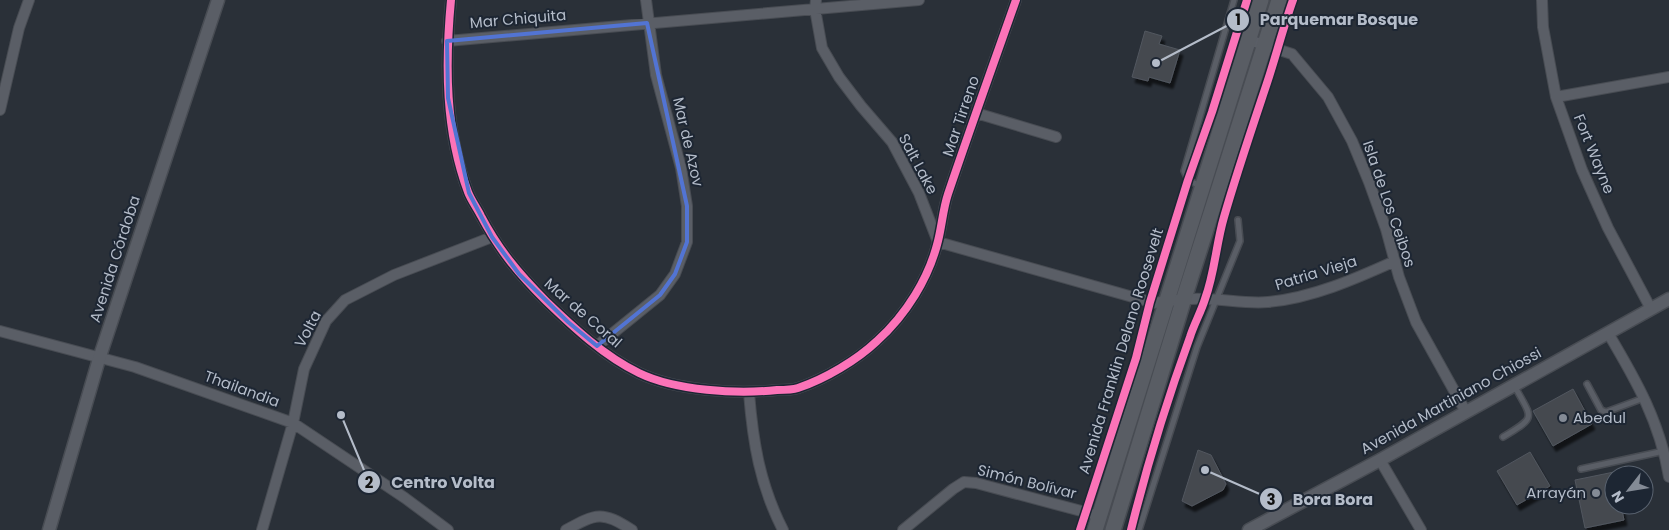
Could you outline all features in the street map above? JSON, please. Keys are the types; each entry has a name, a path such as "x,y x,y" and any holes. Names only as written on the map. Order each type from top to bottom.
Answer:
{"main road":[{"name":"Avenida Franklin Delano Roosevelt","path":"1098,523 1262,0"},
{"path":"1113,530 1184,298 1279,0"}],"street":[{"path":"0,110 19,28 29,0"},
{"name":"Avenida Córdoba","path":"49,530 99,359 218,0"},
{"name":"Mar de Coral","path":"451,0 447,41 448,98 456,151 468,193 492,237 519,274 568,322 597,346 618,362 641,374 658,380 698,388 749,393 797,388 838,369 877,341 901,315 923,282 938,242"},
{"name":"Mar de Azov","path":"597,346 660,295 674,274 687,242 687,206 681,168 656,75 646,0"},
{"name":"Mar Chiquita","path":"447,41 816,4 919,0"},
{"name":"Mar Tirreno","path":"938,242 945,201 1016,0"},
{"name":"Fort Wayne","path":"1542,0 1544,27 1556,97 1582,170 1604,220 1651,309"},
{"name":"Salt Lake","path":"816,4 822,48 840,77 892,142 919,193 938,242"},
{"name":"Isla de Los Ceibos","path":"1249,40 1292,54 1328,97 1352,141 1370,182 1416,322 1466,412"},
{"path":"1556,97 1669,76"},
{"path":"976,113 1056,137"},
{"name":"Volta","path":"262,530 293,424 304,369 326,321 345,300 394,275 492,237"},
{"path":"938,242 1154,303 1168,301"},
{"name":"Patria Vieja","path":"1168,301 1184,298 1215,299 1238,303 1292,299 1358,277 1395,262"},
{"name":"Avenida Martiniano Chiossi","path":"1249,530 1380,460 1669,299"},
{"name":"Thailandia","path":"0,331 85,353 99,359 135,367 293,424 406,498 448,530"},
{"path":"1608,333 1645,398 1665,451 1669,477"},
{"path":"749,393 758,465 768,498 783,530"},
{"path":"1380,460 1421,530"},
{"name":"Simón Bolívar","path":"903,530 952,488 964,482 976,483 1098,523"},
{"path":"566,530 583,521 602,515 632,530"}],"lane":[{"path":"1203,187 1188,180 1184,171 1234,0"},
{"path":"1139,530 1197,347 1240,241 1238,220"},
{"path":"1587,384 1601,410 1606,412 1645,398"},
{"path":"1503,437 1525,424 1530,414 1514,385"},
{"path":"1581,469 1665,451"}],"highlighted area":[{"path":"647,23 687,206 687,242 675,274 660,295 597,346 568,322 519,274 492,237 469,193 448,98 447,41"}],"building":[{"path":"1145,31 1162,36 1159,44 1180,50 1170,83 1149,77 1148,81 1132,77"},
{"name":"Abedul","path":"1573,389 1592,424 1553,446 1533,411"},
{"path":"1198,450 1211,455 1226,484 1223,490 1192,506 1182,501"},
{"path":"1530,452 1550,486 1517,505 1497,471"},
{"name":"Arrayán","path":"1604,474 1604,515 1623,515 1624,520 1585,528 1575,480"}],"cycle path":[{"path":"451,0 448,48 449,97 451,121 460,169 469,195 495,240 510,261 536,291 567,321 590,341 626,366 639,373 671,384 707,390 744,392 796,389 830,374 869,348 888,331 907,308 929,269 934,255 948,194 1016,0"},
{"path":"1080,530 1136,358 1150,302 1188,180 1212,112 1247,0"},
{"path":"1131,530 1165,409 1208,289 1224,217 1293,0"}],"place":[{"name":"Parquemar Bosque","path":"1156,63"},
{"name":"Centro Volta","path":"341,415"},
{"name":"Abedul","path":"1563,418"},
{"name":"Bora Bora","path":"1205,470"},
{"name":"Arrayán","path":"1596,493"}]}
